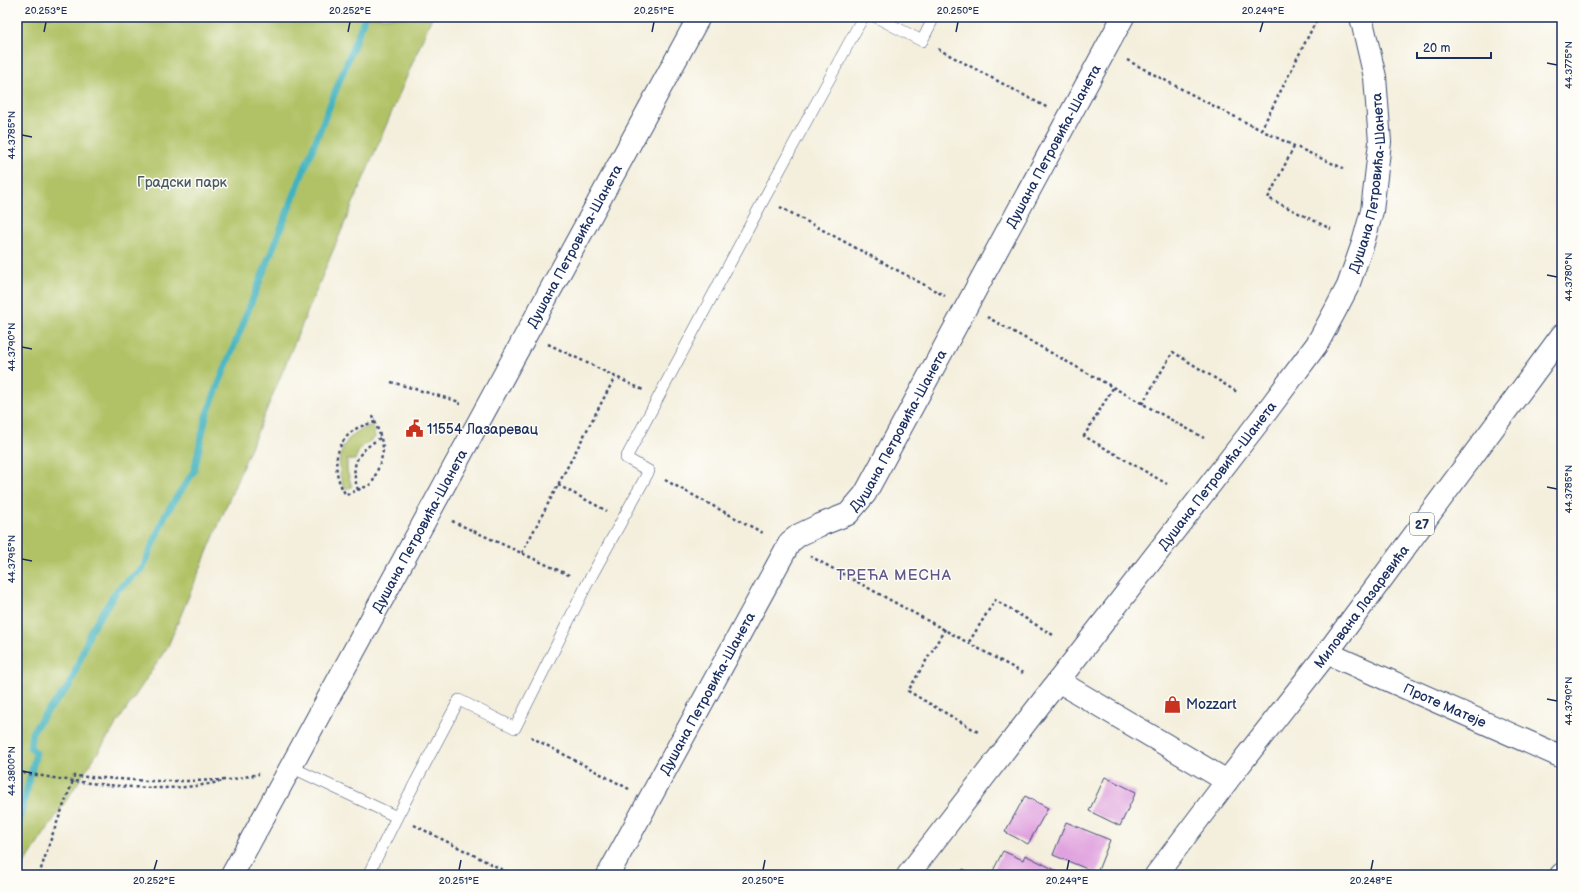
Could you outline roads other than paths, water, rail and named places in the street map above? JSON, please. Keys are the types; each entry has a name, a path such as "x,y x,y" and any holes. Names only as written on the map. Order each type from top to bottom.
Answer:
{"street":[{"name":"Душана Петровића-Шанета","path":"232,875 699,17"},
{"name":"Душана Петровића-Шанета","path":"608,875 790,542 799,535 848,514 865,494 1123,17"},
{"name":"Душана Петровића-Шанета","path":"908,875 1267,411 1317,344 1348,286 1372,211 1380,142 1375,77 1360,17"},
{"name":"Милована Лазаревића","path":"1156,875 1226,781 1327,653 1562,334"},
{"name":"Проте Матеје","path":"1327,653 1562,757"},
{"path":"1058,681 1226,781"}],"lane":[{"path":"368,875 397,816 459,700 515,728 587,584 649,471 626,458 863,17"},
{"path":"876,17 922,40 934,17"},
{"path":"291,768 397,816"}],"waterway":[{"path":"17,829 36,753 30,747 32,732 45,714 70,685 91,630 118,589 143,568 165,515 194,471 206,416 365,17"}],"place":[{"name":"11554 Лазаревац","path":"414,429"},
{"name":"Mozzart","path":"1173,704"}],"district":[{"name":"ТРЕЋА МЕСНА","path":"894,575"}],"park label":[{"name":"Градски парк","path":"182,182"}]}
